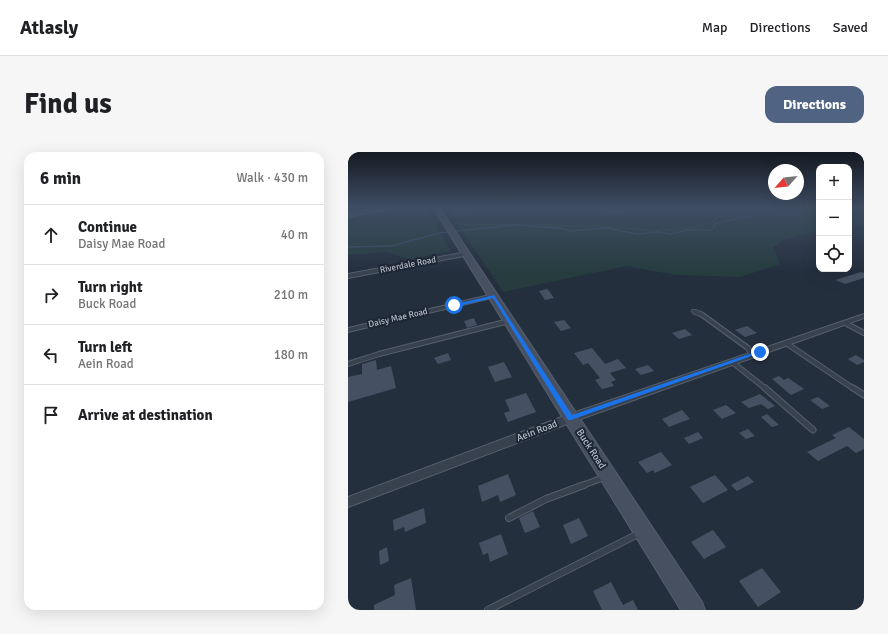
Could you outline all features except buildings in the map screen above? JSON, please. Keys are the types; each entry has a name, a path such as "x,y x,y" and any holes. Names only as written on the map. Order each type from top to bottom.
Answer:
{"street":[{"name":"Buck Road","path":"452,228 694,610"},
{"name":"Riverdale Road","path":"348,276 467,254"},
{"name":"Daisy Mae Road","path":"348,330 494,296"},
{"name":"Aein Road","path":"348,502 571,418 864,316"}],"lane":[{"path":"693,311 701,314 748,348 752,355"},
{"path":"348,364 379,354 510,321"},
{"path":"845,323 864,333"},
{"path":"786,343 864,395"},
{"path":"732,362 782,401 813,430"},
{"path":"509,518 546,499 608,476"},
{"path":"488,610 644,531"}],"path":[{"path":"622,228 656,231 682,228"}],"green space":[{"path":"348,228 438,228 451,251 410,259 386,252 348,255"},
{"path":"460,228 816,228 816,231 783,240 774,247 780,264 740,277 676,275 626,266 503,292"}],"waterway":[{"path":"348,247 392,246 439,233 483,228"},
{"path":"561,228 570,231 602,228"},
{"path":"609,228 637,234 657,232 670,234 688,230 711,230 713,228"}],"route":[{"path":"454,305 494,296 571,418 760,352"}]}
